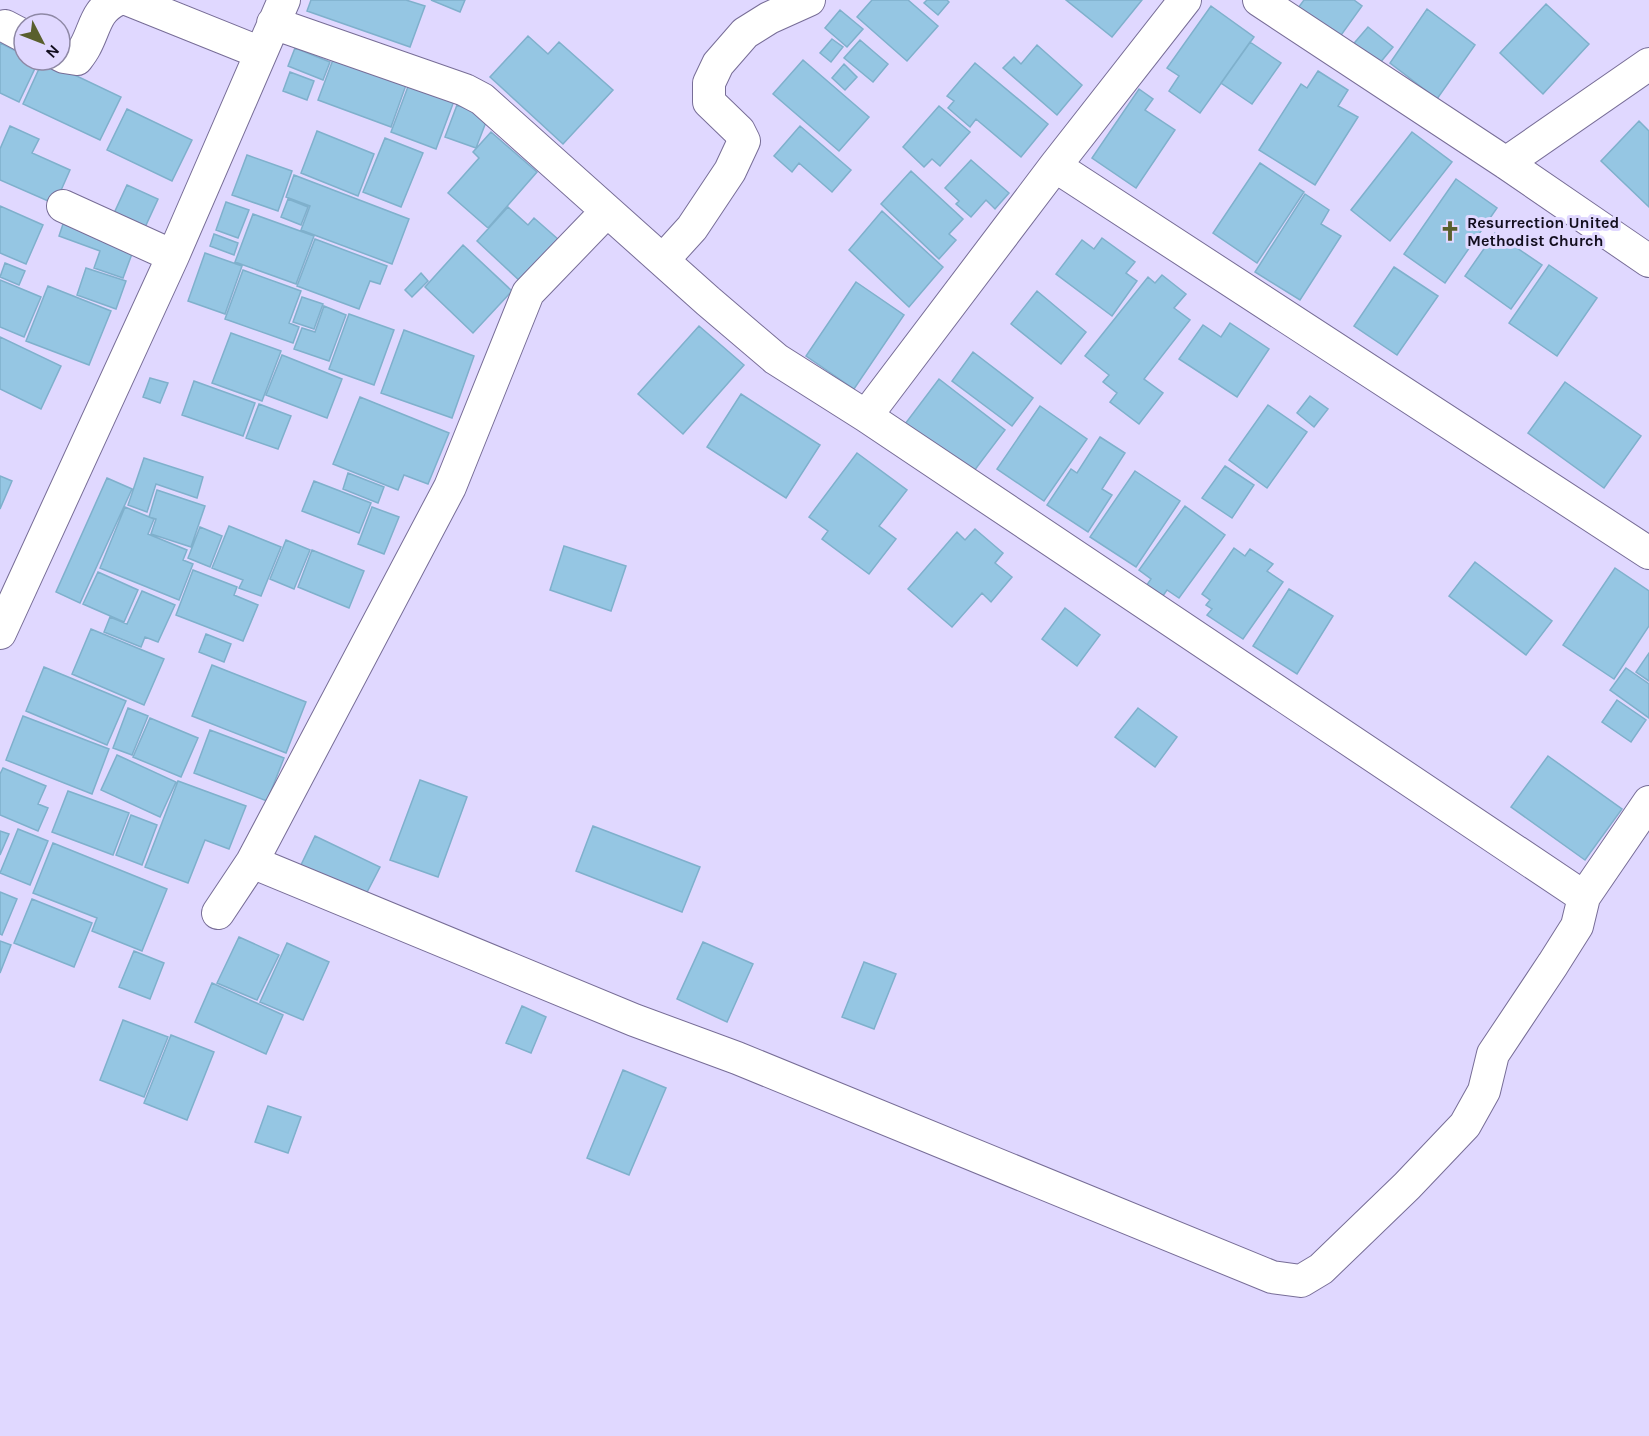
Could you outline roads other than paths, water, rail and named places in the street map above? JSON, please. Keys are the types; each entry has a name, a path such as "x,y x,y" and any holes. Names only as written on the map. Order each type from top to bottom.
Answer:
{"street":[{"path":"72,58 77,59 86,45 97,18 107,5 117,0"},
{"path":"129,0 261,53"},
{"path":"663,260 692,228 730,171 744,141 739,131 709,102 709,83 718,64 745,33 769,18 809,0"},
{"path":"866,416 1055,166 1185,0"},
{"path":"1259,0 1506,163 1649,261"},
{"path":"0,633 173,256 279,12 482,99 607,212 776,359 866,416 1584,897"},
{"path":"1506,163 1649,64"},
{"path":"1055,166 1649,553"},
{"path":"63,206 173,256"},
{"path":"218,913 252,862 450,487 528,293 607,212"},
{"path":"252,862 634,1020 737,1058 1272,1277 1301,1281 1321,1269 1407,1186 1465,1125 1484,1091 1493,1053 1576,926 1584,897 1649,802"}],"place":[{"name":"Resurrection United Methodist Church","path":"1450,231"}]}
